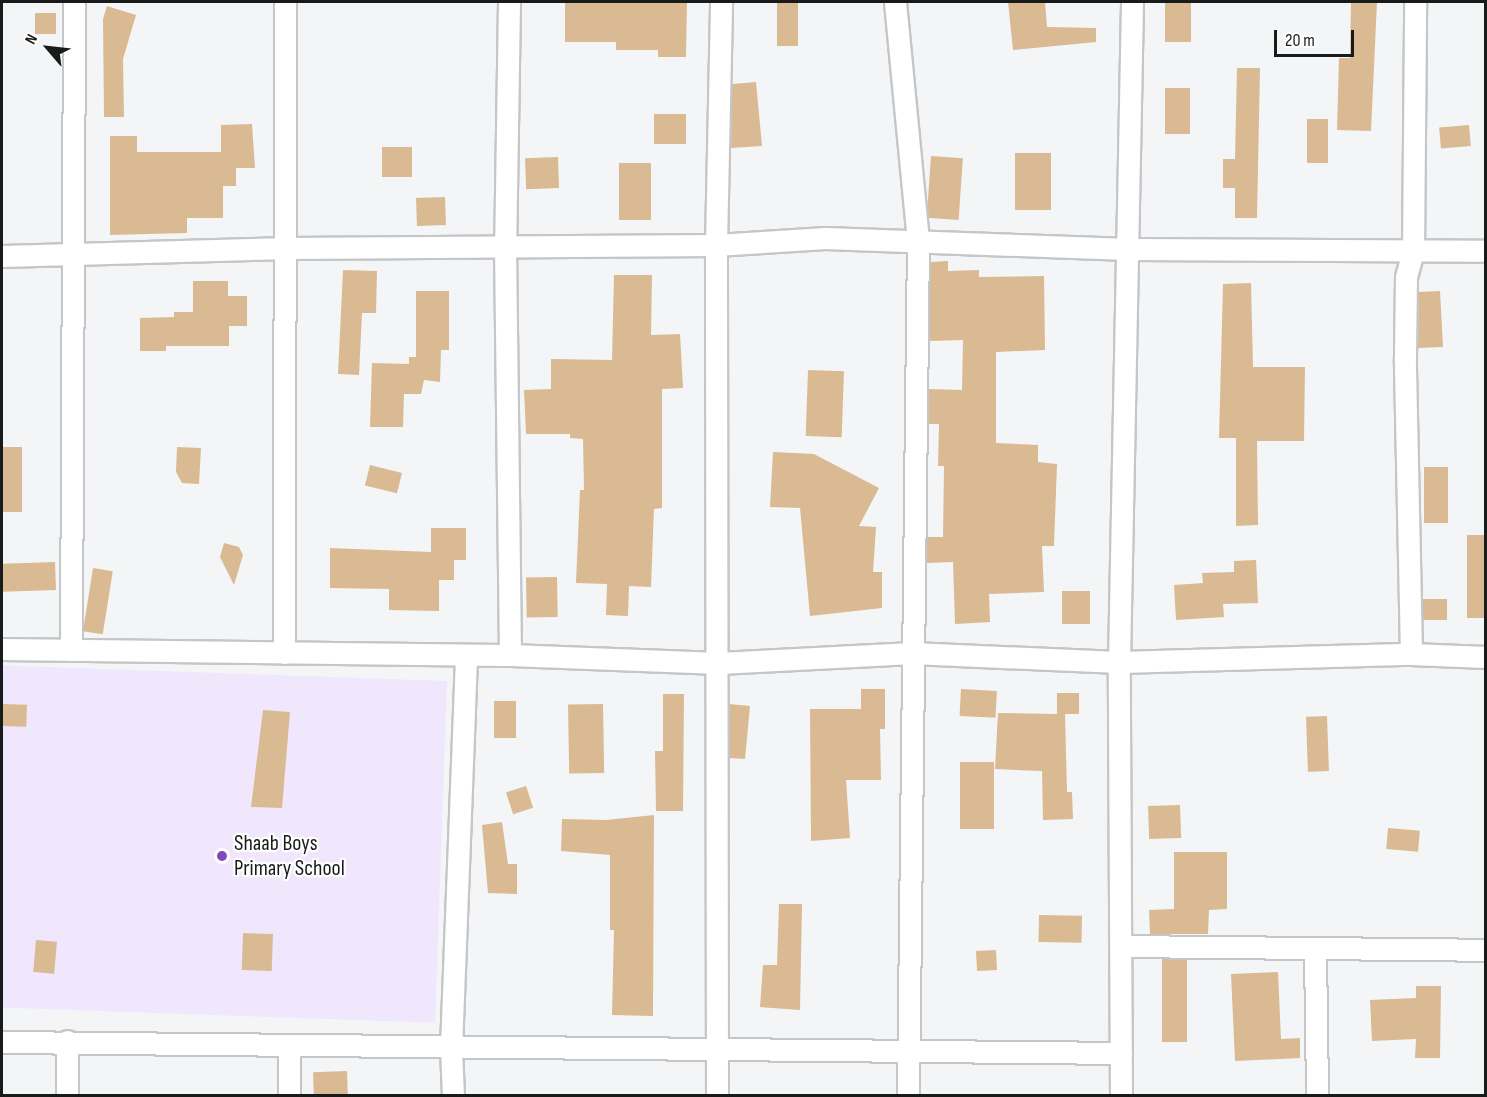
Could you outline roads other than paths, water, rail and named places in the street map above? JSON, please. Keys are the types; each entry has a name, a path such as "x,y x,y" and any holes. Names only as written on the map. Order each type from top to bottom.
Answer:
{"street":[{"path":"71,650 75,255 74,2"},
{"path":"284,653 287,248 285,2"},
{"path":"509,2 505,246 510,655"},
{"path":"717,1095 719,663 716,245 721,2"},
{"path":"896,2 918,240 909,1095"},
{"path":"1121,1095 1119,662 1132,2"},
{"path":"1411,654 1406,276 1413,251 1415,2"},
{"path":"2,256 287,248 716,245 825,238 1128,249 1485,251"},
{"path":"2,649 510,655 719,663 912,653 1119,662 1411,654 1485,657"},
{"path":"453,1095 451,1048 466,655"},
{"path":"1121,946 1315,950 1485,950"},
{"path":"1315,950 1317,1095"},
{"path":"2,1042 67,1041 288,1047 1121,1053"},
{"path":"67,1041 67,1095"},
{"path":"288,1047 289,1095"}],"place":[{"name":"Shaab Boys Primary School","path":"222,856"}]}
